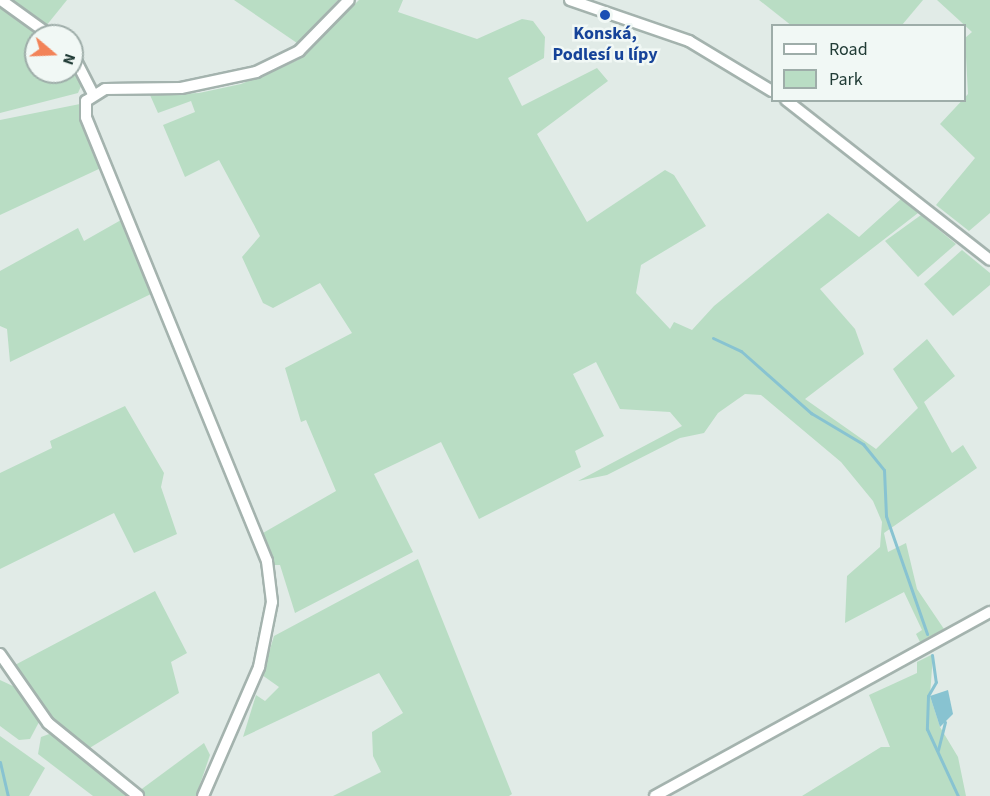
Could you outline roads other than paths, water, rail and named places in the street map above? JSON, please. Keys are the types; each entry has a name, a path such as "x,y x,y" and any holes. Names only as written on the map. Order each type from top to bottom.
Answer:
{"street":[{"path":"1,0 34,24"},
{"path":"92,93 181,88 256,72 299,51 349,0"},
{"path":"570,0 689,41 771,90"},
{"path":"84,77 92,93 86,117 267,561 272,602 259,667 203,796"},
{"path":"789,102 990,260"},
{"path":"655,796 990,612"},
{"path":"0,654 48,723 138,796"}],"water":[{"path":"948,690 953,714 940,727 930,696"}],"waterway":[{"path":"713,338 741,351 811,413 863,444 884,470 886,516 927,634"},
{"path":"932,655 936,682 928,696 927,729 958,796"},
{"path":"938,750 945,722"},
{"path":"0,762 8,796"}],"place":[{"name":"Konská, Podlesí u lípy","path":"605,15"}]}
